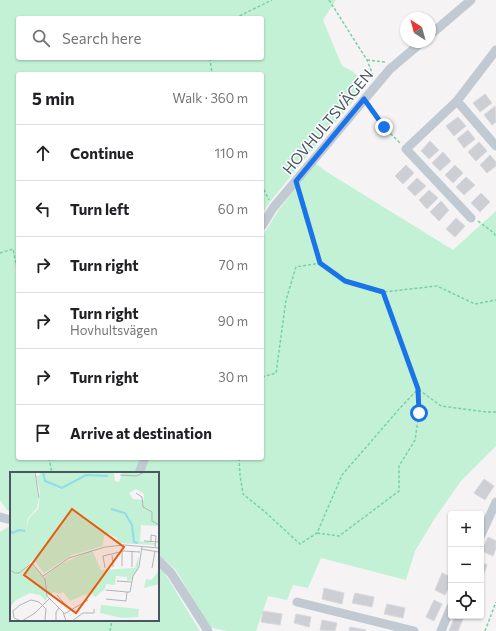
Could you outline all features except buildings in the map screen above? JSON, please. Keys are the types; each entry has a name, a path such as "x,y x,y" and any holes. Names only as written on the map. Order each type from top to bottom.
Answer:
{"street":[{"path":"436,30 471,0"},
{"name":"HOVHULTSVÄGEN","path":"264,223 273,208 364,99 390,69 415,48"},
{"path":"471,218 406,149 457,101 496,50"},
{"path":"457,101 496,146"},
{"path":"139,472 144,460"},
{"path":"484,528 496,502"},
{"path":"0,517 10,520"},
{"path":"159,561 171,573 208,631"},
{"path":"297,602 414,631"},
{"path":"441,631 448,614"}],"path":[{"path":"239,16 272,0"},
{"path":"329,0 367,60 377,84"},
{"path":"210,60 212,72"},
{"path":"367,60 398,63"},
{"path":"364,99 384,127 406,149"},
{"path":"296,181 320,263 345,281 383,292 437,286 475,304 496,300"},
{"path":"264,189 273,208"},
{"path":"471,218 479,221 494,233 496,237"},
{"path":"0,253 13,249 16,263"},
{"path":"264,377 276,372 286,300 296,267 320,263"},
{"path":"317,533 339,536 398,491 399,466 415,440 419,413 418,389 383,292"},
{"path":"418,389 441,406 496,412"},
{"path":"239,460 243,494 300,544 317,533 342,475 418,389"},
{"path":"49,460 52,472"},
{"path":"485,631 496,602"},
{"path":"110,631 112,621"}],"green space":[{"path":"0,0 336,0 323,20 342,66 352,71 359,77 361,92 264,211 264,72 16,72 16,460 141,460 137,472 10,472 10,512 7,510 0,500"},
{"path":"315,163 327,172 453,250 496,211 496,446 461,481 435,518 415,551 406,580 321,558 308,588 293,585 287,600 268,596 256,631 226,631 209,627 176,570 159,555 159,472 143,472 148,460 264,460 264,234 278,211"},
{"path":"10,527 10,621 159,621 159,567 163,570 200,631 0,631 0,532"}],"route":[{"path":"384,127 364,99 296,181 320,263 345,281 383,292 418,389 419,413"}]}
